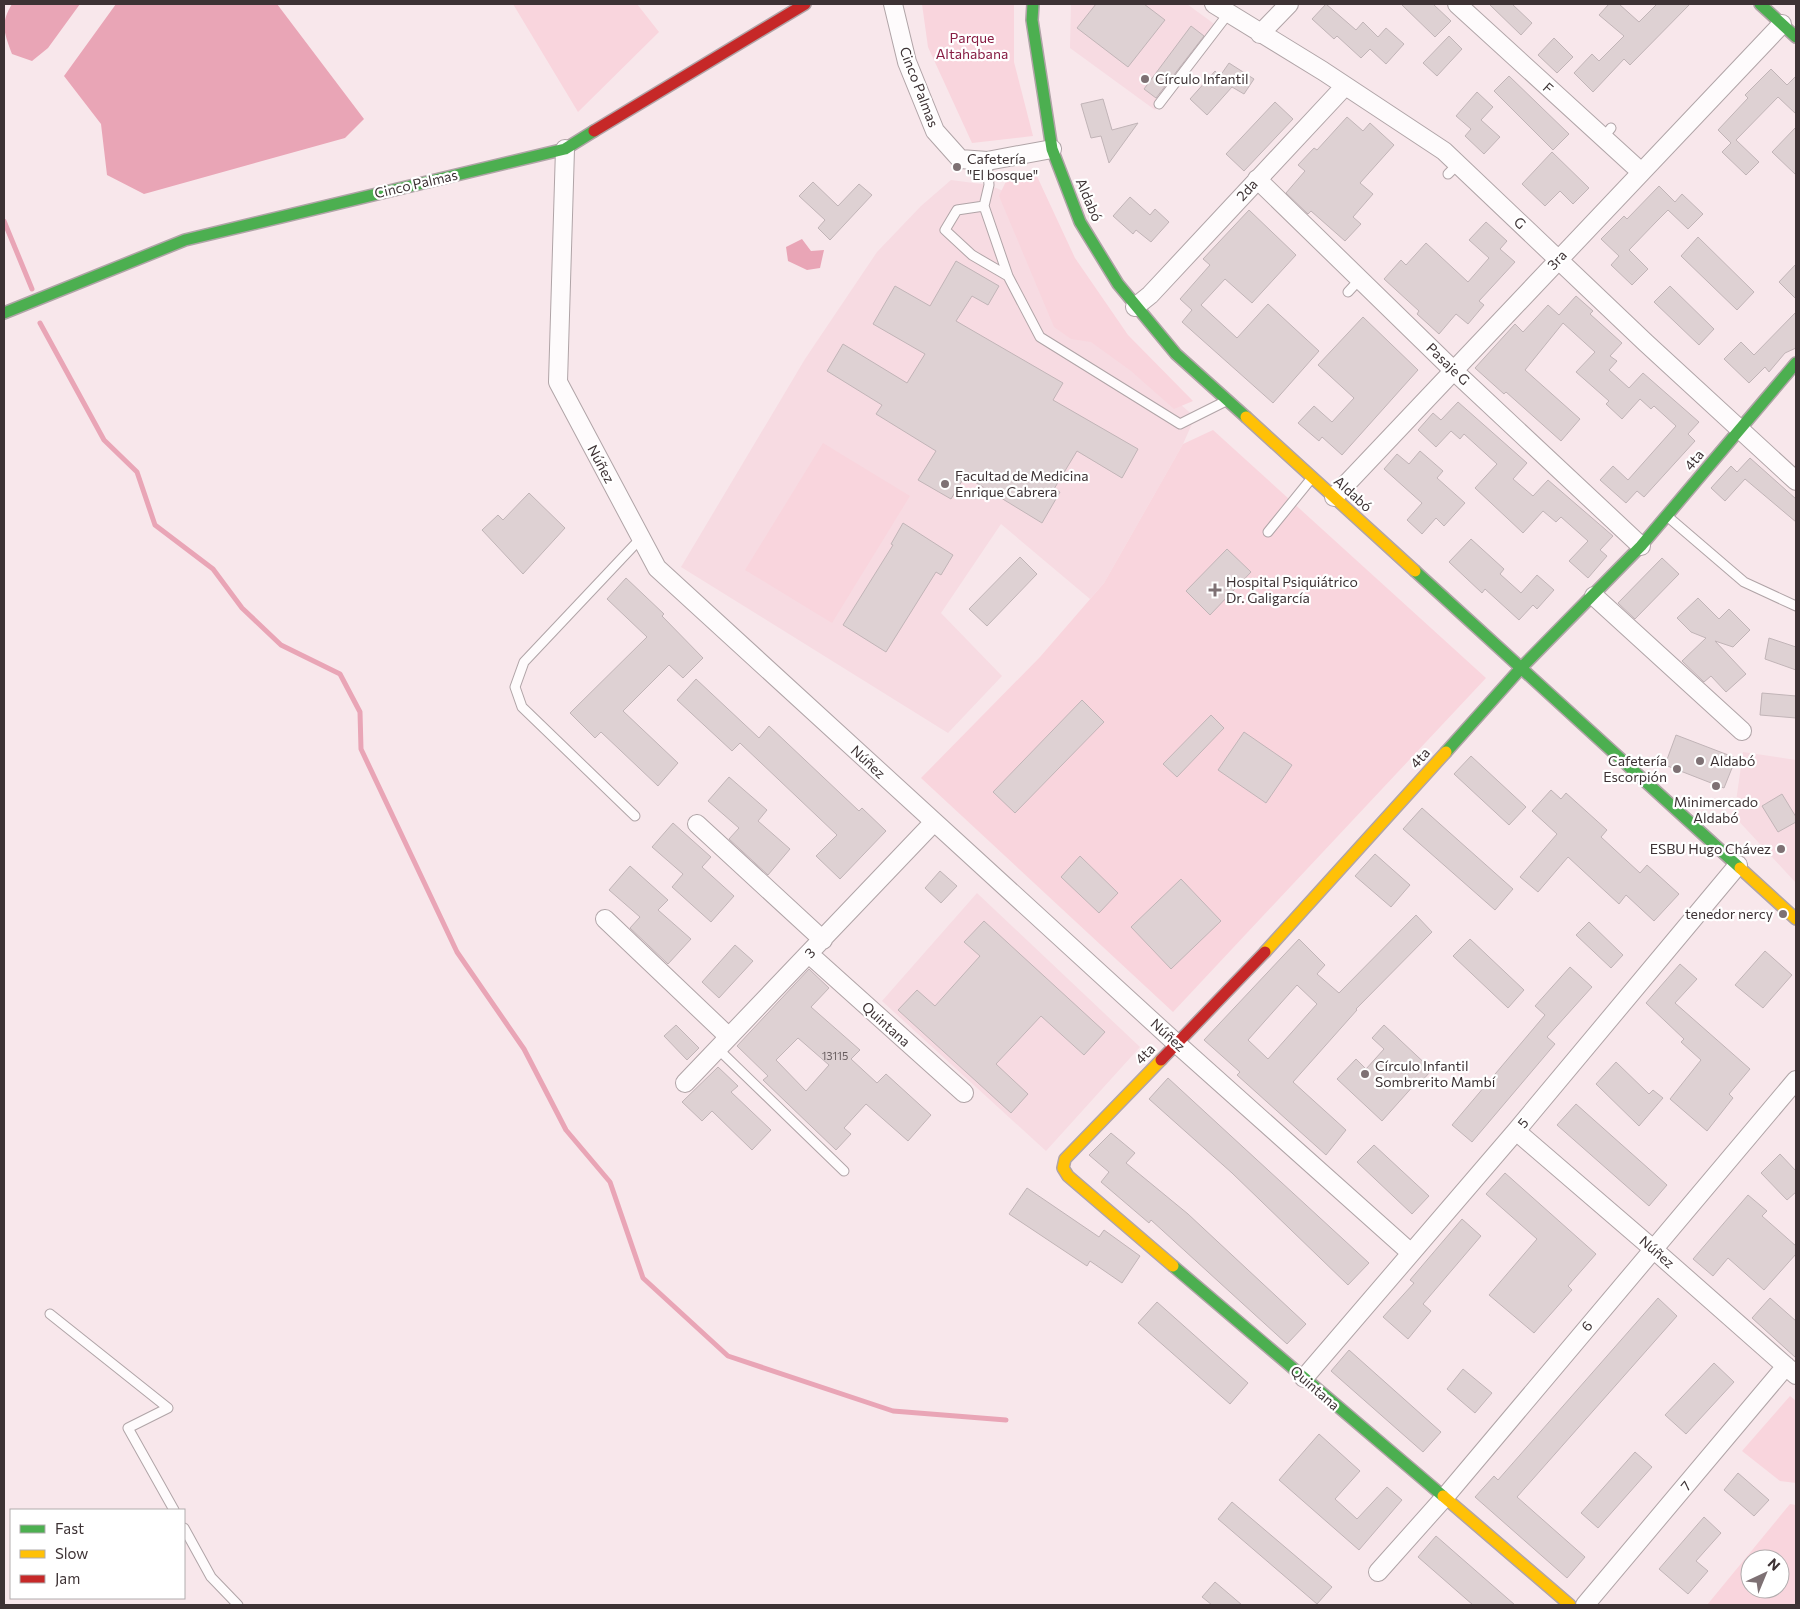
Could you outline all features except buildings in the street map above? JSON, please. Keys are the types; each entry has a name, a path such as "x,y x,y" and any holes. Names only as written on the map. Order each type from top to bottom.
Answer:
{"street":[{"name":"Cinco Palmas","path":"4,313 185,240 565,149 805,4"},
{"name":"Cinco Palmas","path":"893,4 907,62 936,131 960,159 987,161 1052,148"},
{"name":"Aldabó","path":"1033,4 1032,20 1052,148 1080,222 1135,307 1176,354 1522,667 1796,919"},
{"path":"1260,34 1289,4"},
{"name":"F","path":"1457,4 1607,133 1641,172"},
{"path":"1760,4 1796,37"},
{"name":"G","path":"1221,9 1321,74 1345,86 1444,151 1453,169 1558,259 1739,430 1796,481"},
{"name":"3ra","path":"1334,497 1782,24"},
{"name":"2da","path":"1135,307 1150,295 1220,216 1345,86"},
{"name":"Núñez","path":"565,149 558,382 657,568 1176,1043 1410,1253"},
{"name":"Pasaje G","path":"1257,179 1453,370 1641,546"},
{"name":"4ta","path":"1063,1168 1065,1159 1292,925 1522,667 1594,596 1641,546 1796,363"},
{"path":"1594,596 1742,731"},
{"name":"3","path":"685,1083 934,822"},
{"path":"697,824 823,940"},
{"name":"5","path":"1304,1378 1516,1131 1738,865"},
{"path":"605,919 723,1043"},
{"name":"Quintana","path":"809,954 964,1093"},
{"name":"6","path":"1378,1572 1444,1498 1652,1248 1796,1080"},
{"name":"Núñez","path":"1516,1131 1791,1370"},
{"name":"Quintana","path":"1063,1168 1068,1176 1570,1605"},
{"name":"7","path":"1585,1605 1791,1370"}],"lane":[{"path":"1160,104 1221,9"},
{"path":"987,161 988,185 984,206 1008,276 1040,337 1180,424 1227,400"},
{"path":"984,206 957,210 945,230 972,255 1008,276"},
{"path":"1348,292 1360,279"},
{"path":"1268,532 1313,477"},
{"path":"1666,516 1744,582 1796,606"},
{"path":"635,816 522,707 516,686 524,662 641,538"},
{"path":"723,1043 844,1171"},
{"path":"50,1314 168,1408 128,1428 173,1509"},
{"path":"185,1530 211,1577 238,1605"}],"shaded area":[{"path":"12,4 80,4 48,48 32,61 12,54 9,46 5,34 5,23"},
{"path":"116,4 277,4 364,119 345,138 144,194 107,175 101,124 64,76"},
{"name":"Círculo Infantil","path":"1071,4 1187,4 1217,26 1155,110 1070,48"},
{"name":"Facultad de Medicina Enrique Cabrera","path":"951,180 989,185 1013,195 1058,299 1195,417 1183,444 1104,583 1090,599 1001,524 941,613 1002,676 948,733 681,567 805,359 877,252 921,206"},
{"path":"802,239 811,251 824,250 820,268 807,270 788,261 786,247"},
{"name":"ESBU Hugo Chávez","path":"1743,752 1796,760 1796,883 1734,816"},
{"path":"977,893 1140,1047 1046,1151 882,1001"}],"green space":[{"path":"513,4 637,4 659,32 578,112"},
{"name":"Parque Altahabana","path":"922,4 1014,4 1014,62 1033,136 972,143 928,47"},
{"path":"1035,172 1075,258 1128,335 1193,401 1174,409 1131,371 1091,342 1071,339 1054,327 999,196 1008,177"},
{"path":"1213,430 1486,678 1173,1012 921,778 1040,657 1104,583 1183,444"},
{"path":"823,443 910,496 832,623 745,570"},
{"path":"1790,1396 1796,1401 1796,1483 1780,1481 1742,1451"},
{"path":"1790,1504 1796,1505 1796,1605 1707,1605 1740,1565 1740,1599 1790,1599 1790,1549 1753,1549"}],"waterway":[{"path":"4,221 32,289"},
{"path":"40,323 104,440 137,472 155,525 213,569 242,608 281,645 340,674 360,712 361,749 457,952 524,1049 566,1130 610,1182 643,1278 728,1356 893,1411 1006,1420"}],"traffic: fast":[{"path":"1033,4 1032,20 1052,149 1080,222 1118,284 1176,354 1246,417"},
{"path":"1760,4 1796,37"},
{"path":"4,313 185,240 565,149 594,131"},
{"path":"1446,752 1522,667 1641,546 1796,363"},
{"path":"1415,571 1740,868"},
{"path":"1173,1266 1443,1496"}],"traffic: slow":[{"path":"1246,417 1415,571"},
{"path":"1265,952 1446,752"},
{"path":"1740,868 1796,919"},
{"path":"1161,1060 1065,1159 1063,1168 1068,1176 1173,1266"},
{"path":"1443,1496 1570,1605"}],"traffic: jam":[{"path":"594,131 805,4"},
{"path":"1161,1060 1265,952"}],"place":[{"name":"Círculo Infantil","path":"1145,79"},
{"name":"Cafetería \"El bosque\"","path":"957,167"},
{"name":"Facultad de Medicina Enrique Cabrera","path":"945,484"},
{"name":"Hospital Psiquiátrico Dr. Galigarcía","path":"1215,590"},
{"name":"Aldabó","path":"1700,761"},
{"name":"Cafetería Escorpión","path":"1677,769"},
{"name":"Minimercado Aldabó","path":"1716,786"},
{"name":"ESBU Hugo Chávez","path":"1781,849"},
{"name":"tenedor nercy","path":"1783,914"},
{"name":"Círculo Infantil Sombrerito Mambí","path":"1365,1074"}]}
